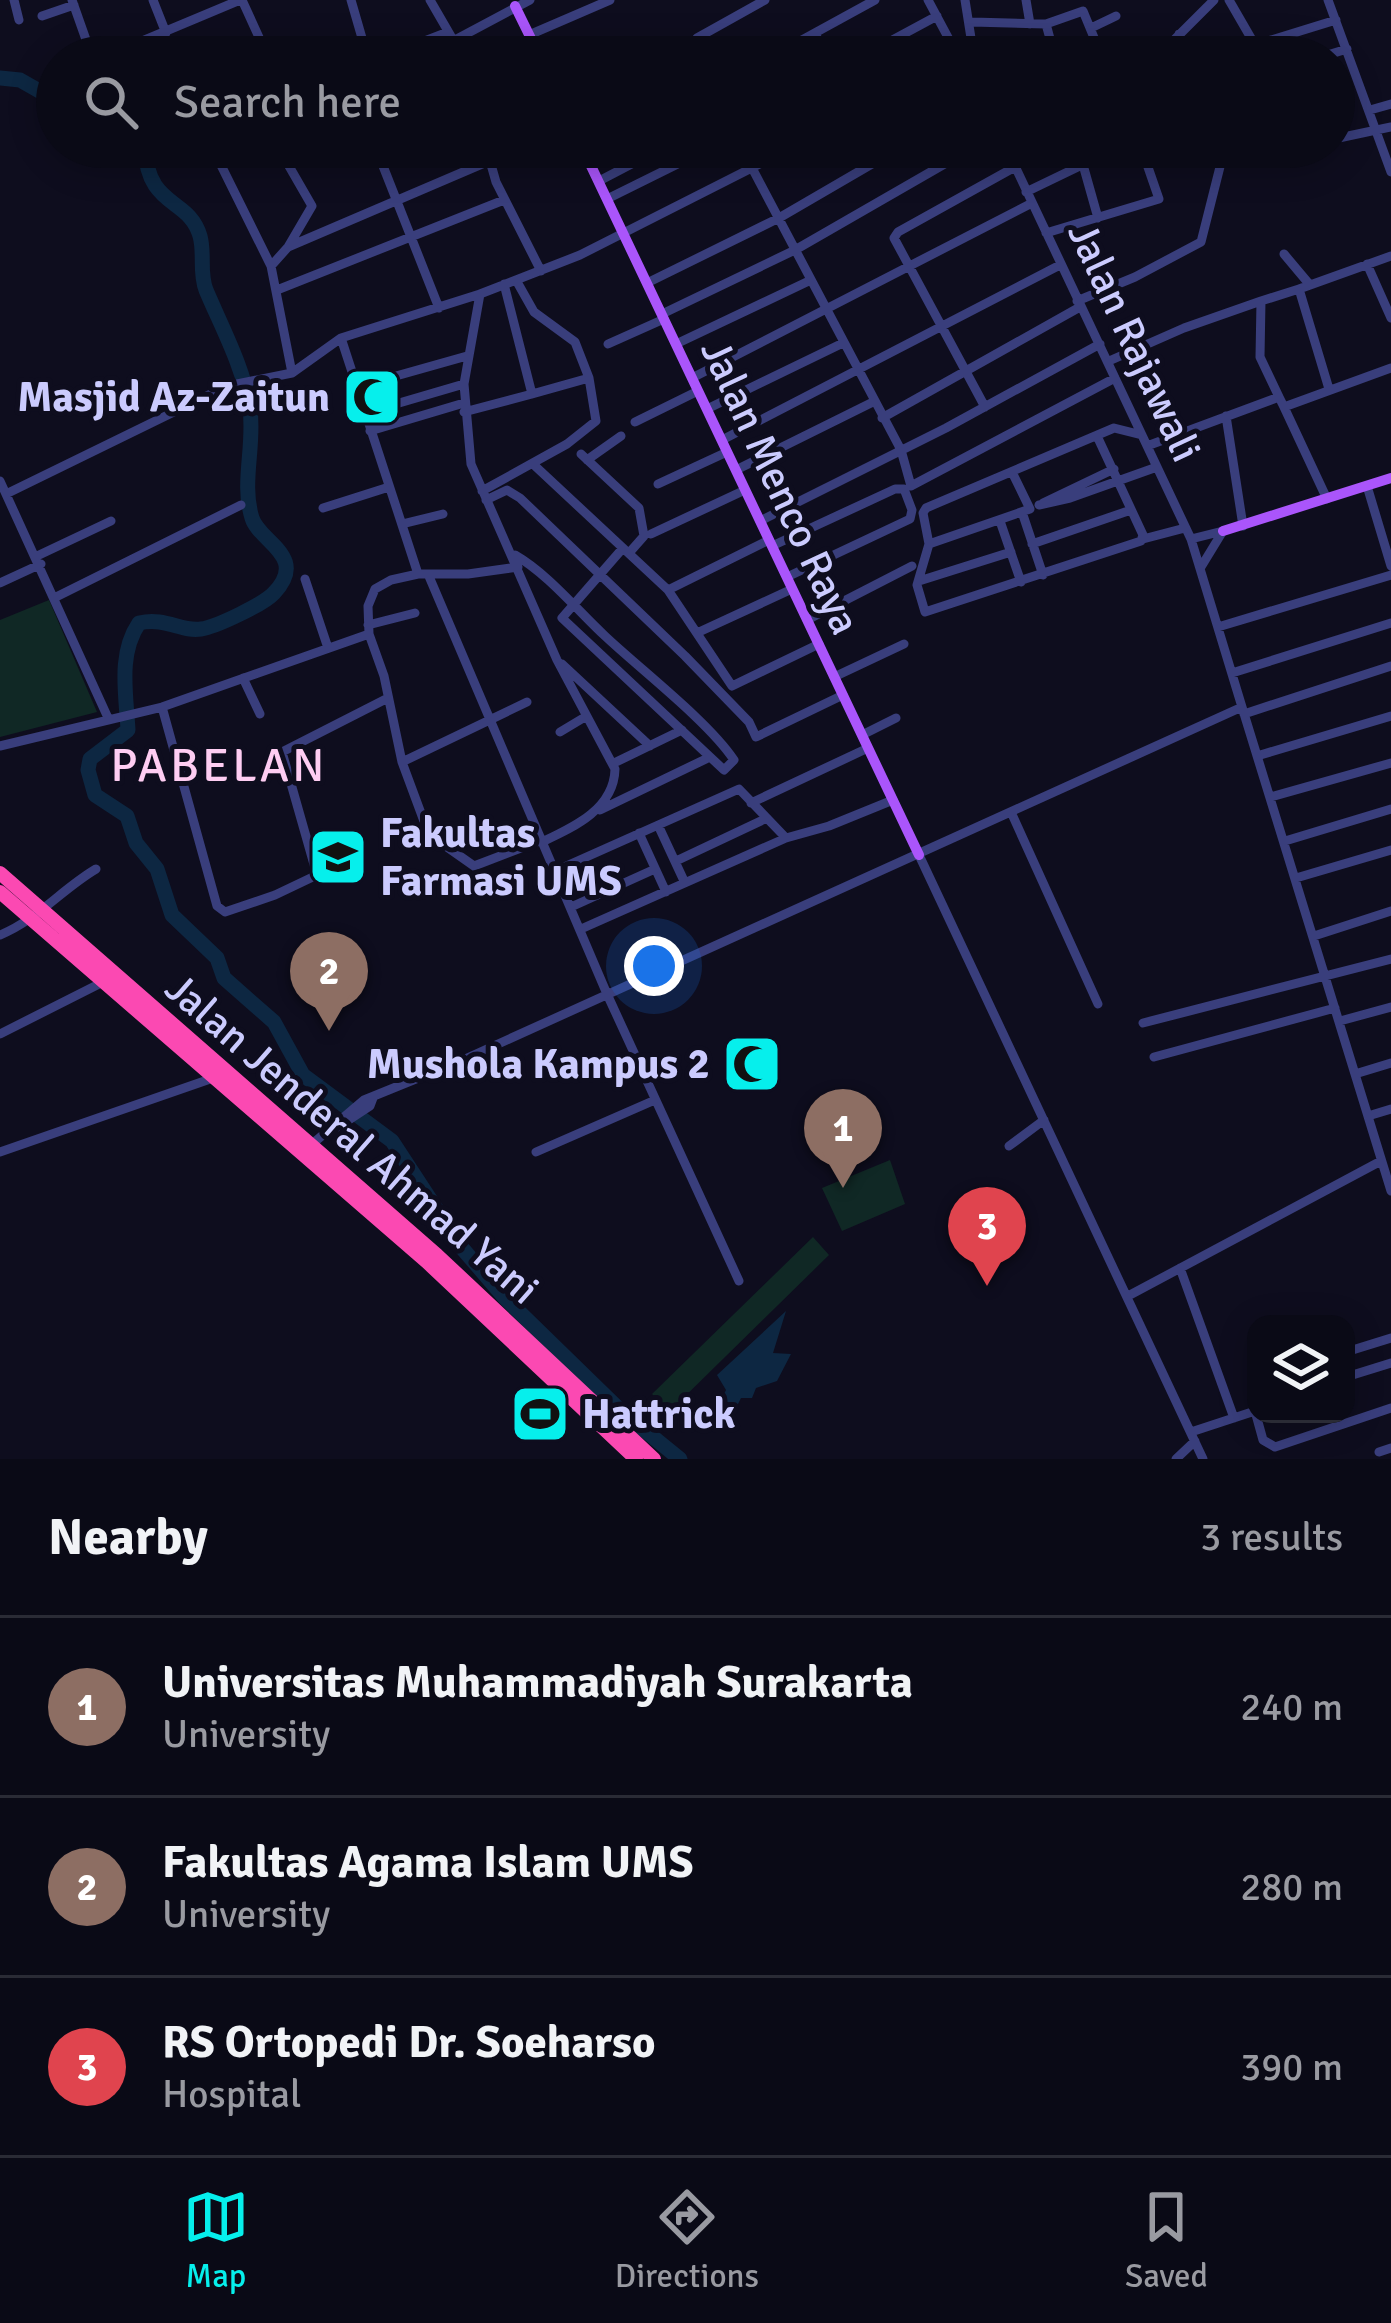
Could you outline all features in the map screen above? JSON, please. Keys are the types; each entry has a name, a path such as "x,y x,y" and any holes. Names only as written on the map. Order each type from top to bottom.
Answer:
{"highway":[{"name":"Jalan Jenderal Ahmad Yani","path":"0,873 36,915 217,1077 313,1144 636,1459"},
{"name":"Jalan Jenderal Ahmad Yani","path":"0,892 36,915"},
{"name":"Jalan Jenderal Ahmad Yani","path":"102,974 313,1144 654,1459"}],"main road":[{"path":"514,3 529,35"},
{"name":"Jalan Menco Raya","path":"592,168 919,855"},
{"path":"1223,531 1391,478"}],"street":[{"path":"0,4 12,0 19,20"},
{"path":"153,0 162,34"},
{"path":"157,36 241,0 258,36"},
{"path":"351,0 361,36"},
{"path":"430,0 450,36 514,3 530,0"},
{"path":"529,35 610,0"},
{"path":"701,36 765,0"},
{"path":"811,36 875,0"},
{"path":"928,0 947,36"},
{"path":"965,0 973,36"},
{"path":"1026,0 1030,24"},
{"path":"1176,36 1214,0"},
{"path":"1229,0 1250,36"},
{"path":"1328,0 1342,36"},
{"path":"42,16 73,3 85,36"},
{"path":"972,22 1046,24 1081,11 1094,36"},
{"path":"900,36 937,16"},
{"path":"1091,28 1116,16"},
{"path":"1284,36 1336,20"},
{"path":"1046,24 1049,36"},
{"path":"1355,71 1391,172"},
{"path":"1370,110 1391,104"},
{"path":"1355,135 1391,127"},
{"path":"222,168 271,266 292,373"},
{"path":"271,266 289,247 312,206 290,168"},
{"path":"386,168 394,201 439,308"},
{"path":"289,247 472,168"},
{"path":"492,168 542,272"},
{"path":"598,181 623,168"},
{"path":"607,199 670,168"},
{"path":"647,283 779,218 865,168"},
{"path":"608,344 795,250 938,168"},
{"path":"985,406 895,242 898,232 1014,168"},
{"name":"Jalan Rajawali","path":"1016,168 1201,567 1391,1191"},
{"path":"692,378 910,268 1079,168"},
{"path":"1083,168 1098,218"},
{"path":"1046,233 1159,199 1149,168"},
{"path":"882,418 1079,304 1201,242 1220,168"},
{"path":"6,494 171,412 239,384 292,373 341,338 542,272 752,169 901,450 913,487 1115,378"},
{"path":"277,290 504,200"},
{"path":"1284,254 1305,287 1329,389"},
{"path":"1108,362 1184,328 1391,256"},
{"path":"1367,264 1391,318"},
{"path":"658,484 1060,265"},
{"path":"676,344 811,280"},
{"path":"484,496 594,426 596,414 575,342 534,312 510,282"},
{"path":"510,282 532,394"},
{"path":"480,294 464,384 469,455 556,658 614,763 613,787 595,812"},
{"path":"1261,301 1260,357 1328,499"},
{"path":"341,338 423,574 739,1281"},
{"path":"707,409 843,343"},
{"path":"760,521 1100,344"},
{"path":"357,387 467,356"},
{"path":"1223,531 1143,539 925,612 917,588 929,544 926,508 1114,428 1144,440 1391,368"},
{"path":"370,430 589,378"},
{"path":"365,413 464,384"},
{"path":"635,422 698,391"},
{"path":"736,470 873,402"},
{"path":"1226,416 1243,526"},
{"path":"621,436 584,457 639,508 644,536 599,574 562,618 710,757 728,767 739,789 786,838"},
{"path":"1097,436 1143,539"},
{"path":"534,464 668,590 732,686 818,644"},
{"path":"1030,509 1157,467"},
{"path":"929,544 1030,509 1114,469"},
{"path":"1012,472 1030,509 1032,544 1043,575"},
{"path":"0,481 113,719"},
{"path":"1366,486 1386,531 1391,566"},
{"path":"323,508 389,487"},
{"path":"668,590 904,489 912,510 910,519 699,632"},
{"path":"651,534 746,490"},
{"path":"484,496 512,492 733,706 756,736 843,695"},
{"path":"56,596 241,505"},
{"path":"1032,544 1131,510"},
{"path":"402,524 442,514"},
{"path":"0,583 110,521"},
{"path":"1000,521 1021,582"},
{"path":"1201,567 1223,531"},
{"path":"919,581 1010,553"},
{"path":"512,554 527,562 728,752 734,758 728,767"},
{"path":"807,620 912,566"},
{"path":"518,567 423,574 386,582 375,589 369,602 368,630 384,676 402,762 428,828 470,865 479,866 542,841 710,757"},
{"path":"1218,627 1391,575"},
{"path":"305,579 328,648"},
{"path":"0,746 162,706 415,613"},
{"path":"1217,718 1234,678 1391,623"},
{"path":"834,677 904,644"},
{"path":"556,658 650,746"},
{"path":"627,678 638,666"},
{"path":"313,1144 373,1098 1217,718 1391,667"},
{"path":"243,678 260,714"},
{"path":"162,706 217,905 225,912 275,896 317,875 282,752 386,699"},
{"path":"402,762 527,702"},
{"path":"1257,756 1391,716"},
{"path":"560,732 585,717"},
{"path":"862,735 896,718"},
{"path":"614,763 682,730"},
{"path":"751,803 868,748"},
{"path":"1271,797 1391,763"},
{"path":"555,871 739,789"},
{"path":"581,929 786,838 892,800"},
{"path":"1285,841 1391,809"},
{"path":"1011,812 1098,1004"},
{"path":"676,861 767,818"},
{"path":"658,825 685,883"},
{"path":"639,833 666,892"},
{"path":"1296,878 1391,850"},
{"path":"919,855 1204,1459"},
{"path":"0,934 36,915 97,868"},
{"path":"571,907 655,868"},
{"path":"1314,936 1391,911"},
{"path":"1143,1023 1391,959"},
{"path":"0,1034 102,974"},
{"path":"1340,1022 1391,1006"},
{"path":"1154,1057 1335,1008"},
{"path":"1355,1074 1391,1063"},
{"path":"0,1152 217,1077"},
{"path":"536,1152 655,1100"},
{"path":"1368,1115 1391,1109"},
{"path":"1009,1146 1044,1120"},
{"path":"1376,1142 1391,1138"},
{"path":"1128,1296 1381,1161"},
{"path":"1180,1268 1234,1418"},
{"path":"1355,1349 1391,1338"},
{"path":"1355,1374 1391,1364"},
{"path":"1355,1420 1391,1408"},
{"path":"1176,1459 1193,1437 1247,1412"},
{"path":"1259,1423 1263,1440 1275,1447 1346,1423"},
{"path":"1379,1452 1391,1448"}],"green space":[{"path":"49,600 97,712 0,737 0,620"},
{"path":"890,1160 905,1204 842,1231 822,1188"},
{"path":"813,1237 829,1255 670,1411 652,1394"}],"water":[{"path":"786,1311 773,1353 791,1354 777,1381 756,1388 752,1398 741,1398 736,1408 722,1398 726,1390 717,1375"}],"waterway":[{"path":"0,78 20,80 36,89"},
{"path":"147,168 160,192 187,214 200,236 204,283 238,363 250,409 252,518 279,551 286,569 269,598 217,624 194,629 139,623 126,661 128,730 90,759 95,795 127,816 136,843 157,869 172,915 217,958 224,978 274,1022 303,1075 392,1141 462,1248 505,1298 621,1411 680,1459"}],"place":[{"name":"Masjid Az-Zaitun","path":"372,397"},
{"name":"Fakultas Farmasi UMS","path":"338,857"},
{"name":"Fakultas Agama Islam UMS","path":"329,1031"},
{"name":"Mushola Kampus 2","path":"752,1064"},
{"name":"Universitas Muhammadiyah Surakarta","path":"843,1188"},
{"name":"RS Ortopedi Dr. Soeharso","path":"987,1286"},
{"name":"Hattrick","path":"540,1414"}],"district":[{"name":"PABELAN","path":"219,765"}]}
